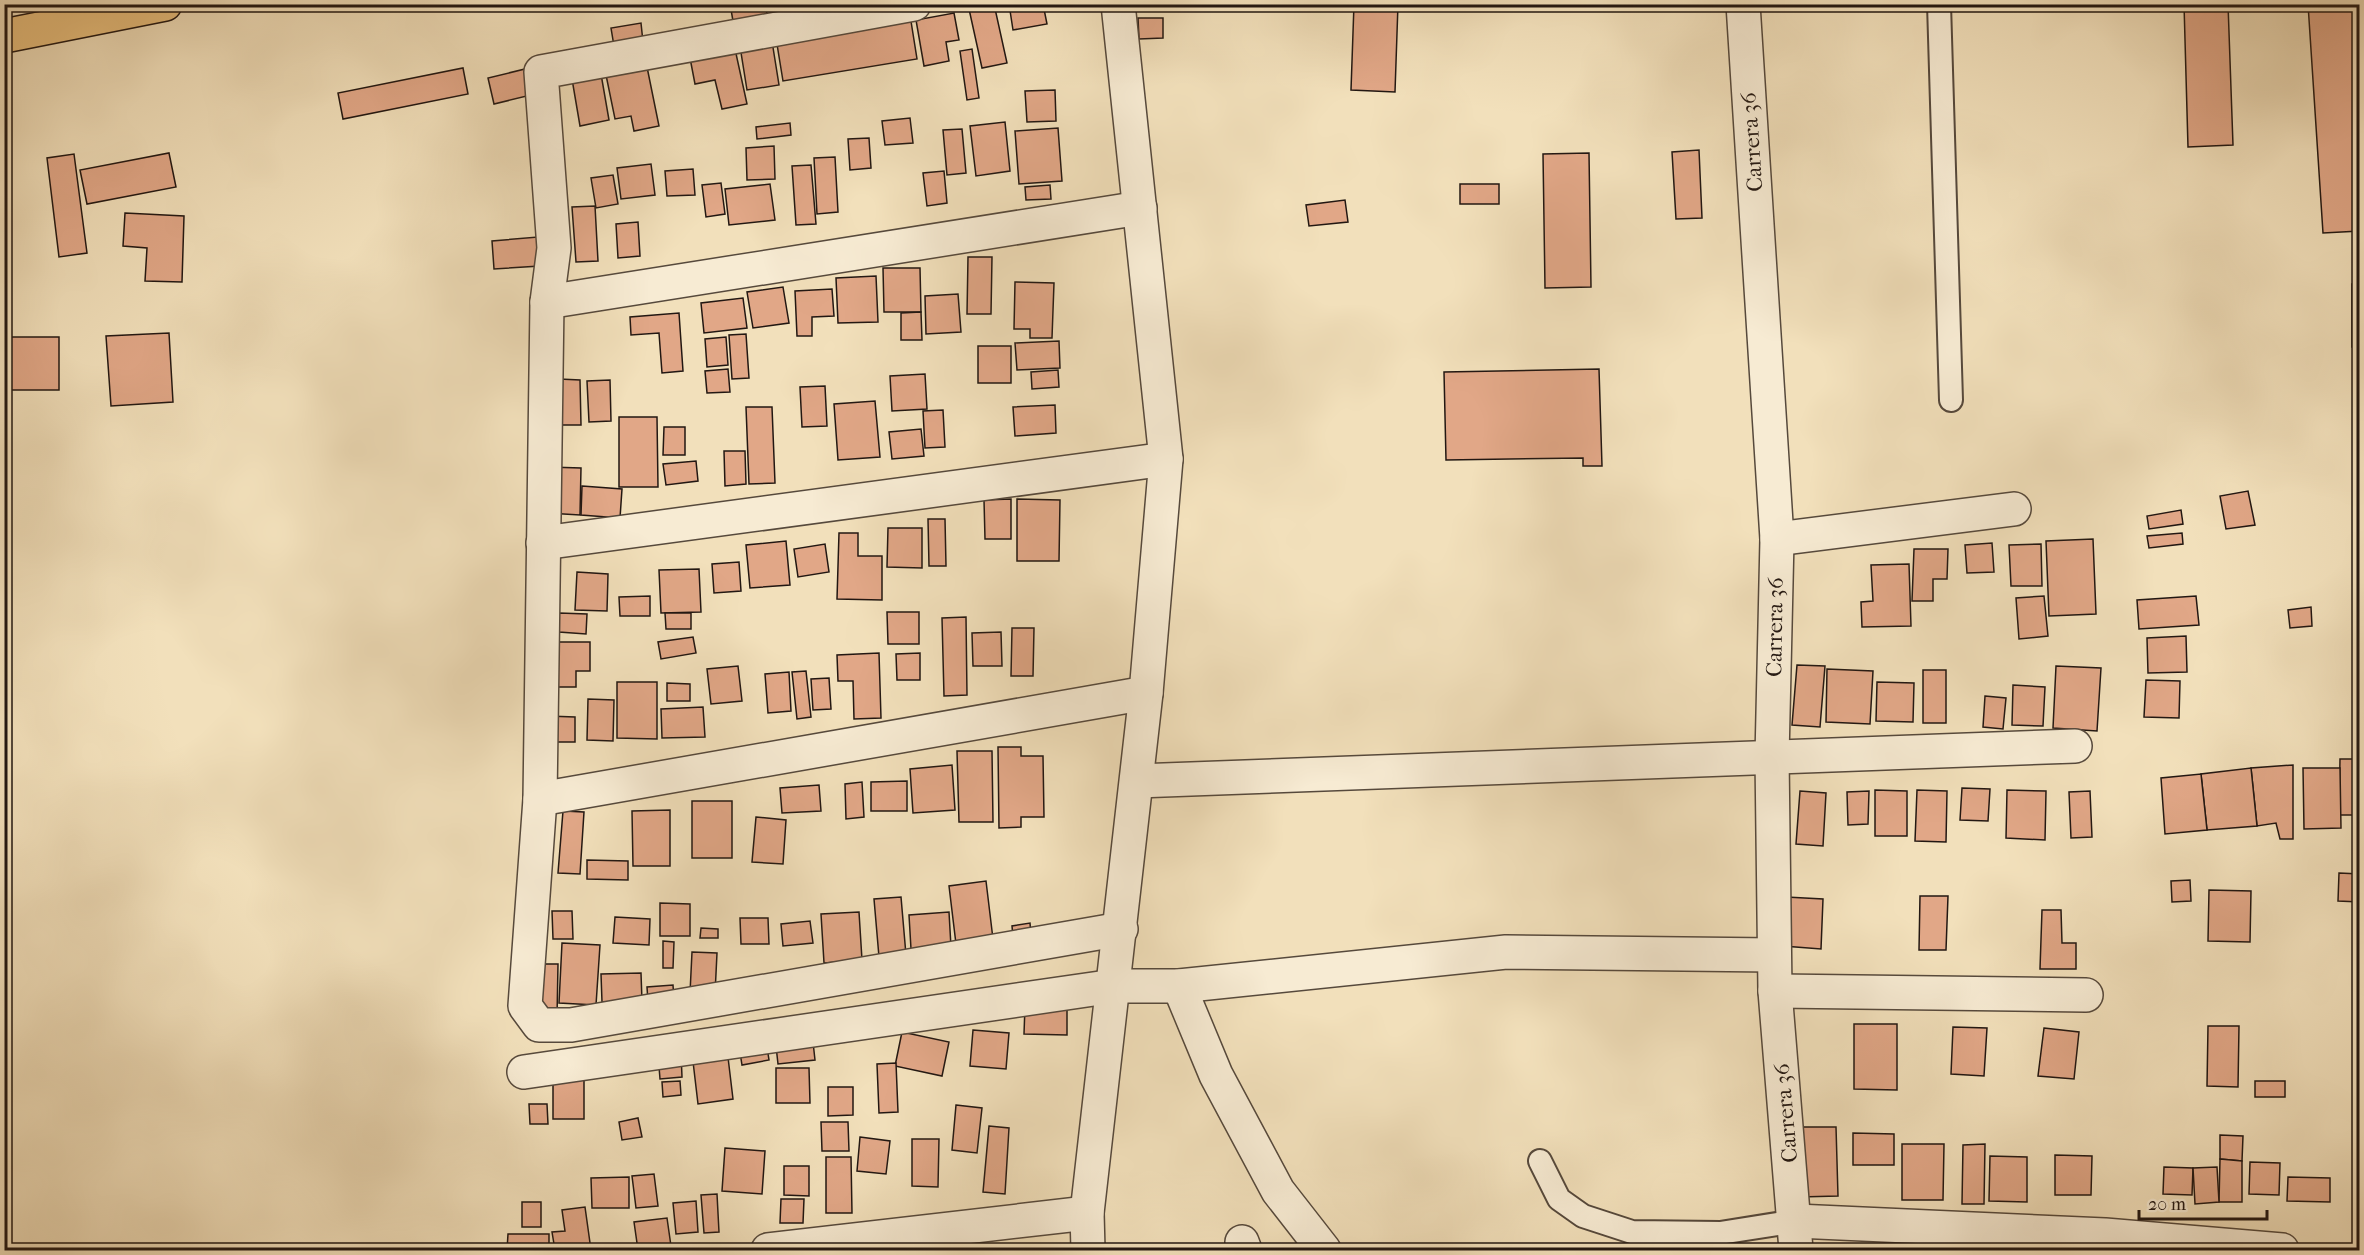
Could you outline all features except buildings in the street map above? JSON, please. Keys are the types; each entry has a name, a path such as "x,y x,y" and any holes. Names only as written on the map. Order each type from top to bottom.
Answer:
{"highway":[{"path":"4,36 165,4"}],"street":[{"path":"914,4 541,72 554,248 547,302 540,799 525,1006 539,1025 571,1025 1121,929"},
{"path":"1088,1251 1088,1213 1137,782 1166,459 1119,4"},
{"name":"Carrera 36","path":"1743,4 1777,539 1772,757 1774,955 1775,991 1796,1236"},
{"path":"547,302 1140,208"},
{"path":"543,543 1166,459"},
{"path":"1777,539 2014,509"},
{"path":"540,799 1146,693"},
{"path":"1137,782 2075,746"},
{"path":"524,1072 1114,986 1179,986 1506,952 1774,955"},
{"path":"1179,986 1216,1075 1278,1191 1324,1251"},
{"path":"1775,991 2086,995"},
{"path":"768,1251 1088,1213"},
{"path":"1796,1236 2105,1235 2282,1251"}],"lane":[{"path":"1939,4 1951,400"},
{"path":"1540,1161 1559,1199 1582,1216 1632,1232 1796,1236"}]}
